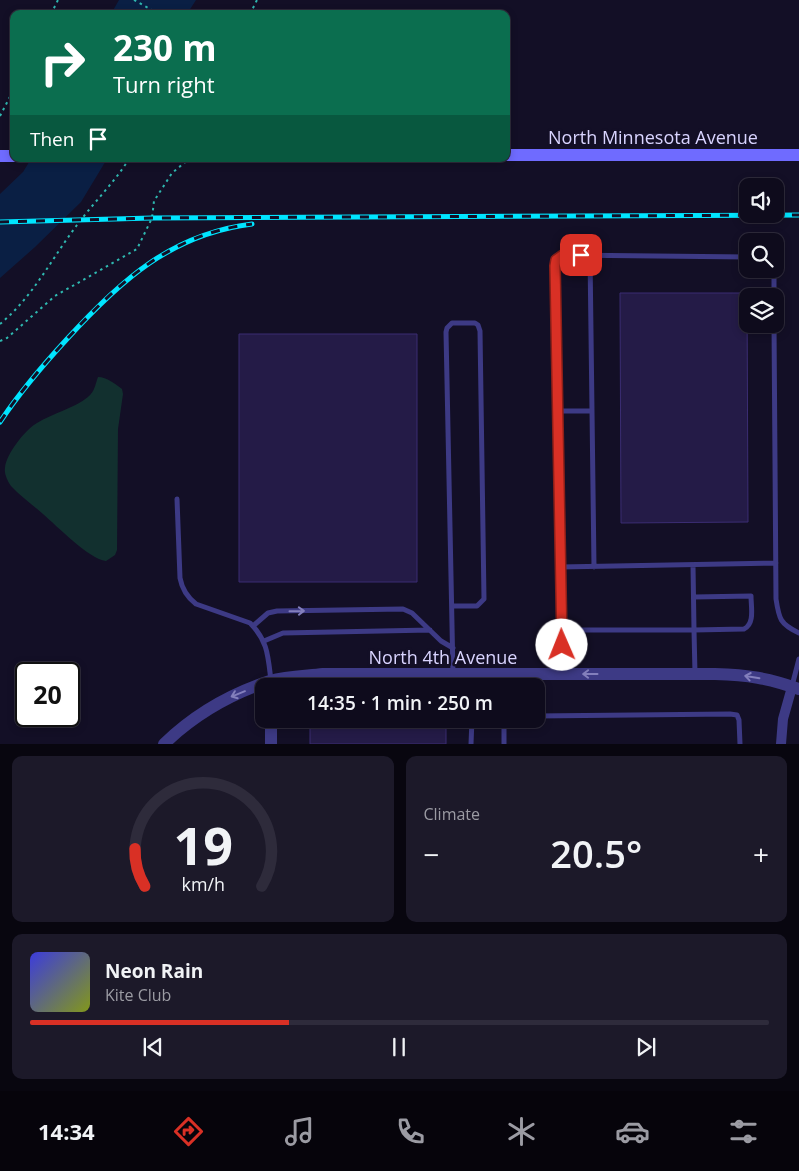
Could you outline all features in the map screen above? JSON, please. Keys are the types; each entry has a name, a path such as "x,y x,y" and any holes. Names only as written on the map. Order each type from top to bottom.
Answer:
{"main road":[{"name":"North Minnesota Avenue","path":"510,155 799,154"}],"street":[{"name":"North 4th Avenue","path":"302,678 323,674 453,674 487,678"},
{"name":"North 4th Avenue","path":"523,678 562,674 743,675 771,679 795,688"},
{"path":"781,744 784,719 795,688"},
{"name":"North 4th Avenue","path":"164,744 174,733 210,707 227,698 255,689"},
{"path":"271,728 271,744"}],"lane":[{"path":"562,674 556,260 563,255 739,257"},
{"path":"590,255 594,567"},
{"path":"452,606 477,606 484,599 480,331 475,323 452,323 446,332 453,674"},
{"path":"774,333 776,599 779,617 787,627 799,633"},
{"path":"558,411 592,411"},
{"path":"177,499 180,578 184,590 190,600 196,604 250,622 264,641 270,678"},
{"path":"560,567 776,563"},
{"path":"693,565 695,674"},
{"path":"561,630 744,629 748,628 751,623 751,596 694,597"},
{"path":"253,626 268,613 275,611 401,609 412,613 441,641 452,648"},
{"path":"264,641 283,633 430,630"},
{"path":"795,688 799,660"},
{"path":"545,716 737,715 740,744"},
{"path":"471,744 472,728"},
{"path":"504,728 504,744"}],"path":[{"path":"134,0 152,10"},
{"path":"0,116 10,97"},
{"path":"0,324 27,297 76,226 116,180 127,162"},
{"path":"0,342 55,296 137,249 152,218 154,201 172,173 185,162"}],"green space":[{"path":"98,377 105,378 114,383 122,389 123,394 118,429 117,550 115,555 106,561 99,559 82,548 18,493 11,486 5,470 6,462 12,449 32,426 76,405 88,397"}],"water":[{"path":"119,0 196,0 190,10 113,10"},
{"path":"29,162 105,162 81,202 0,278 0,194 23,172"}],"building":[{"path":"620,293 739,293 739,333 747,333 748,522 621,523"},
{"path":"239,334 417,334 417,582 239,582"},
{"path":"310,728 446,728 446,744 310,744"}],"railway":[{"path":"0,222 152,218 799,215"},
{"path":"0,422 24,389 58,349 127,280 172,249 196,238 223,229 252,224"}],"route":[{"path":"562,645 555,266 556,260 563,255 581,255"}]}
